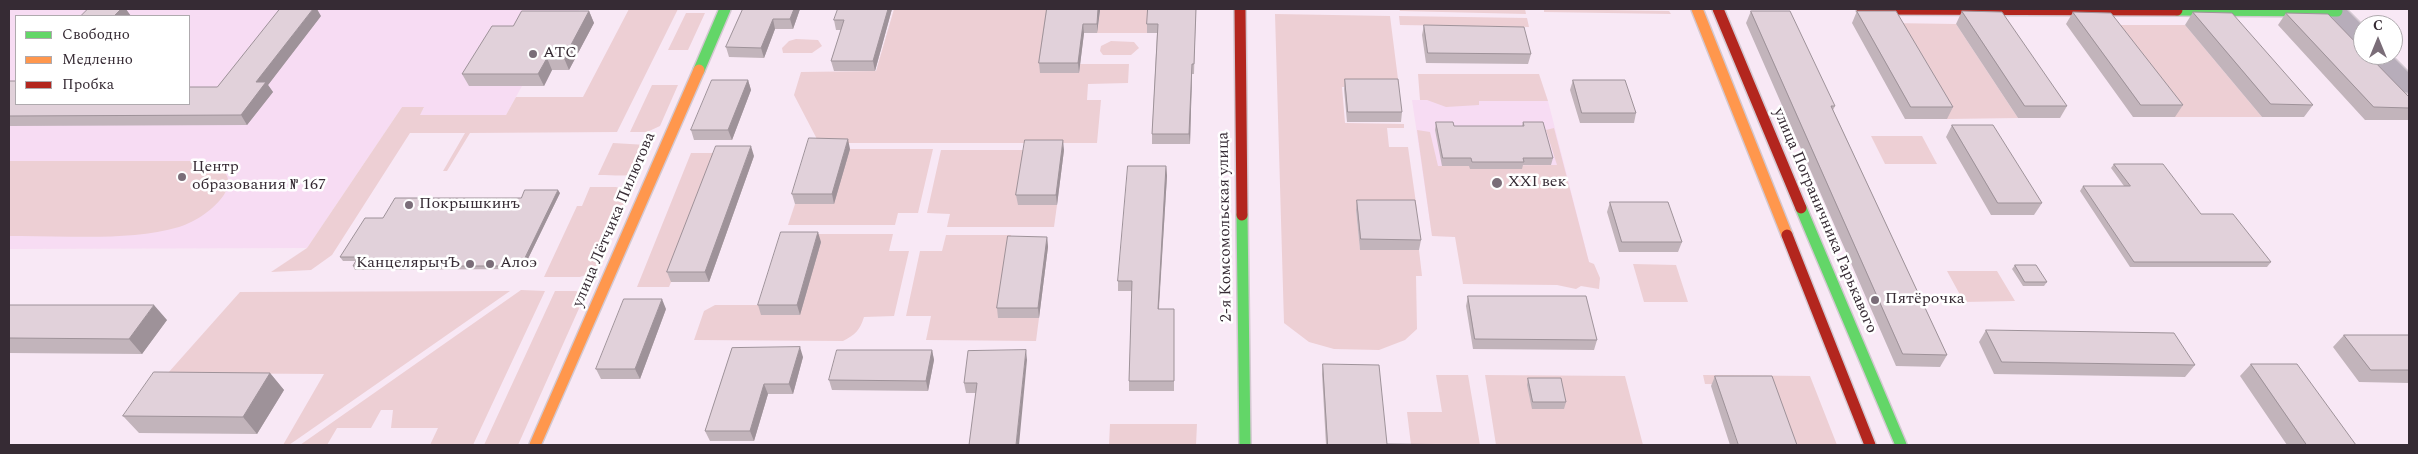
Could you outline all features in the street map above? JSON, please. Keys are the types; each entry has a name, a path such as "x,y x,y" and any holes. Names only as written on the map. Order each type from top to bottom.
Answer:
{"street":[{"name":"улица Лётчика Пилютова","path":"536,445 725,9"},
{"name":"2-я Комсомольская улица","path":"1240,9 1245,445"},
{"path":"1696,9 1870,445"},
{"name":"улица Пограничника Гарькавого","path":"1718,9 1900,445"},
{"path":"1862,9 2336,10 2353,28"},
{"path":"2389,65 2409,86"}],"shaded area":[{"name":"Центр образования № 167","path":"9,9 580,9 572,23 594,23 569,70 539,70 548,79 544,86 522,86 506,115 419,115 424,108 402,107 307,248 9,249"},
{"path":"629,9 678,9 617,132 470,133 447,171 443,171 465,133 410,133 332,255 311,270 271,272 307,248 402,107 424,107 420,115 506,115 516,97 583,97"},
{"path":"894,9 1196,9 1196,12 1149,12 1147,33 1097,33 1100,11 1050,11 1079,73 1080,64 1129,64 1128,83 1088,84 1087,100 1101,100 1097,143 819,143 794,95 801,72 876,71"},
{"path":"1399,9 1525,9 1526,14 1400,11"},
{"path":"1544,9 1669,11 1671,14 1544,12"},
{"path":"686,13 705,13 688,50 668,50"},
{"path":"1275,14 1390,16 1399,87 1342,87 1345,123 1404,124 1404,128 1387,128 1389,147 1408,147 1417,210 1356,210 1360,249 1419,250 1422,276 1416,276 1417,329 1405,340 1379,350 1334,349 1309,342 1284,323"},
{"path":"1399,16 1527,18 1529,27 1400,25"},
{"path":"1890,23 1956,24 2018,118 1947,119"},
{"path":"2104,25 2185,25 2262,117 2175,117"},
{"path":"796,39 818,40 822,46 812,53 783,53 782,48 789,41"},
{"path":"1111,41 1134,42 1139,48 1131,55 1103,55 1100,51 1101,46"},
{"path":"1418,74 1539,74 1548,101 1479,101 1479,105 1446,107 1427,100 1420,100"},
{"path":"652,85 678,85 660,126 647,132 630,132"},
{"name":"XXI век","path":"1412,100 1548,101 1589,262 1486,237 1432,236"},
{"name":"XXI век","path":"1554,128 1589,262 1594,264 1600,278 1599,289 1581,286 1576,289 1557,285 1463,284 1455,237 1432,236 1417,130 1430,132 1438,166 1557,165 1546,130"},
{"path":"1871,136 1922,136 1937,164 1885,164"},
{"path":"613,143 647,145 649,148 640,167 631,174 598,175"},
{"path":"850,149 933,149 918,213 898,213 895,225 788,225 795,204"},
{"path":"941,150 1026,150 1018,205 1057,205 1054,227 947,227 950,214 927,213"},
{"path":"691,153 721,153 669,287 637,287"},
{"path":"9,161 199,161 217,167 226,175 228,184 216,205 205,214 192,222 159,232 95,237 9,236"},
{"path":"590,187 616,187 627,191 629,195 595,272 580,277 544,277 577,206 582,206"},
{"path":"788,234 893,234 889,251 909,251 894,316 864,317 856,332 843,341 694,340 704,311 715,305 764,305"},
{"path":"946,235 1011,235 998,317 1039,318 1036,341 926,340 931,316 906,316 920,251 942,251"},
{"path":"1633,264 1676,265 1688,302 1644,302"},
{"path":"1947,271 1997,271 2015,301 1964,302"},
{"path":"521,290 545,291 473,445 430,445 438,428 391,428 393,410 381,410 371,428 337,428 327,445 300,445"},
{"path":"510,291 289,445 283,445 324,374 168,373 240,292"},
{"path":"555,291 576,291 585,295 518,445 484,445"},
{"path":"1436,375 1468,375 1480,445 1411,445 1407,412 1442,412"},
{"path":"1485,375 1625,376 1643,445 1496,445"},
{"path":"1703,375 1810,376 1837,445 1789,445 1768,385 1705,384"},
{"path":"1110,424 1197,424 1196,445 1109,445"}],"building":[{"path":"88,9 121,9 115,15 82,15"},
{"path":"280,9 313,9 256,82 266,82 241,115 9,116 9,81 15,81 15,105 190,105 190,87 217,87"},
{"path":"743,9 794,9 790,19 773,19 761,48 726,47"},
{"path":"838,9 888,9 873,61 831,61 844,20 834,20"},
{"path":"1047,9 1098,9 1097,24 1083,24 1078,63 1039,63"},
{"path":"1148,9 1196,9 1189,134 1152,134 1158,24 1147,24"},
{"name":"АТС","path":"522,11 589,11 564,58 547,58 538,74 462,74 492,26 513,26"},
{"path":"1751,11 1790,11 1835,106 1831,106 1947,355 1903,354"},
{"path":"1857,11 1896,11 1953,107 1911,107"},
{"path":"1962,11 2002,12 2067,106 2025,106"},
{"path":"2073,12 2111,13 2183,105 2141,105"},
{"path":"2193,12 2232,13 2313,105 2271,104"},
{"path":"2286,13 2328,14 2353,40 2353,65 2378,65 2409,97 2409,108 2374,107"},
{"path":"1424,25 1524,27 1531,54 1428,53"},
{"path":"1345,79 1398,79 1402,112 1348,112"},
{"path":"712,80 748,80 728,130 691,130"},
{"path":"1573,80 1625,80 1636,113 1582,113"},
{"path":"1436,122 1453,122 1454,126 1524,126 1523,122 1543,122 1553,158 1523,158 1524,162 1472,162 1471,158 1443,158"},
{"path":"1952,125 1993,125 2042,203 1998,203"},
{"path":"809,138 848,139 832,194 792,194"},
{"path":"1025,140 1063,140 1056,195 1016,195"},
{"path":"716,146 751,146 705,272 667,272"},
{"path":"2114,164 2163,164 2201,214 2233,214 2271,262 2134,262 2083,186 2130,186"},
{"path":"1128,166 1166,166 1158,309 1174,309 1174,381 1129,381 1132,281 1118,281"},
{"path":"525,190 558,190 521,266 353,266 358,257 340,257 365,218 383,218 395,198 521,198"},
{"path":"1357,200 1415,200 1421,240 1361,239"},
{"path":"1610,202 1668,202 1682,242 1622,242"},
{"path":"781,232 818,232 797,305 758,305"},
{"path":"1008,236 1047,237 1038,308 997,308"},
{"path":"2015,265 2036,265 2047,282 2025,282"},
{"path":"1468,296 1586,296 1597,340 1475,339"},
{"path":"624,299 662,299 635,369 596,369"},
{"path":"9,305 154,305 129,339 9,338"},
{"path":"1986,330 2174,333 2195,365 2002,362"},
{"path":"2344,335 2409,335 2409,370 2371,370"},
{"path":"800,347 789,384 764,384 750,431 705,431 732,348"},
{"path":"837,350 932,350 926,381 829,380"},
{"path":"1026,350 1016,445 969,445 977,383 964,383 968,351"},
{"path":"1323,364 1379,365 1387,444 1483,445 1328,445"},
{"path":"2251,364 2297,364 2356,445 2307,445"},
{"path":"154,372 270,373 243,417 123,416"},
{"path":"1715,376 1772,376 1797,445 1738,445"},
{"path":"1528,378 1561,378 1566,402 1533,402"}],"traffic: fast":[{"path":"699,70 725,9"},
{"path":"2177,10 2337,11"},
{"path":"1801,208 1901,445"},
{"path":"1242,215 1245,445"}],"traffic: slow":[{"path":"1697,9 1787,235"},
{"path":"535,445 699,70"}],"traffic: jam":[{"path":"1240,9 1242,215"},
{"path":"1718,9 1801,208"},
{"path":"1862,9 2177,10"},
{"path":"1787,235 1870,445"}],"place":[{"name":"АТС","path":"533,54"},
{"name":"Центр образования № 167","path":"182,177"},
{"name":"XXI век","path":"1497,183"},
{"name":"Покрышкинъ","path":"409,205"},
{"name":"КанцелярычЪ","path":"470,264"},
{"name":"Алоэ","path":"490,264"},
{"name":"Пятёрочка","path":"1875,300"}]}
